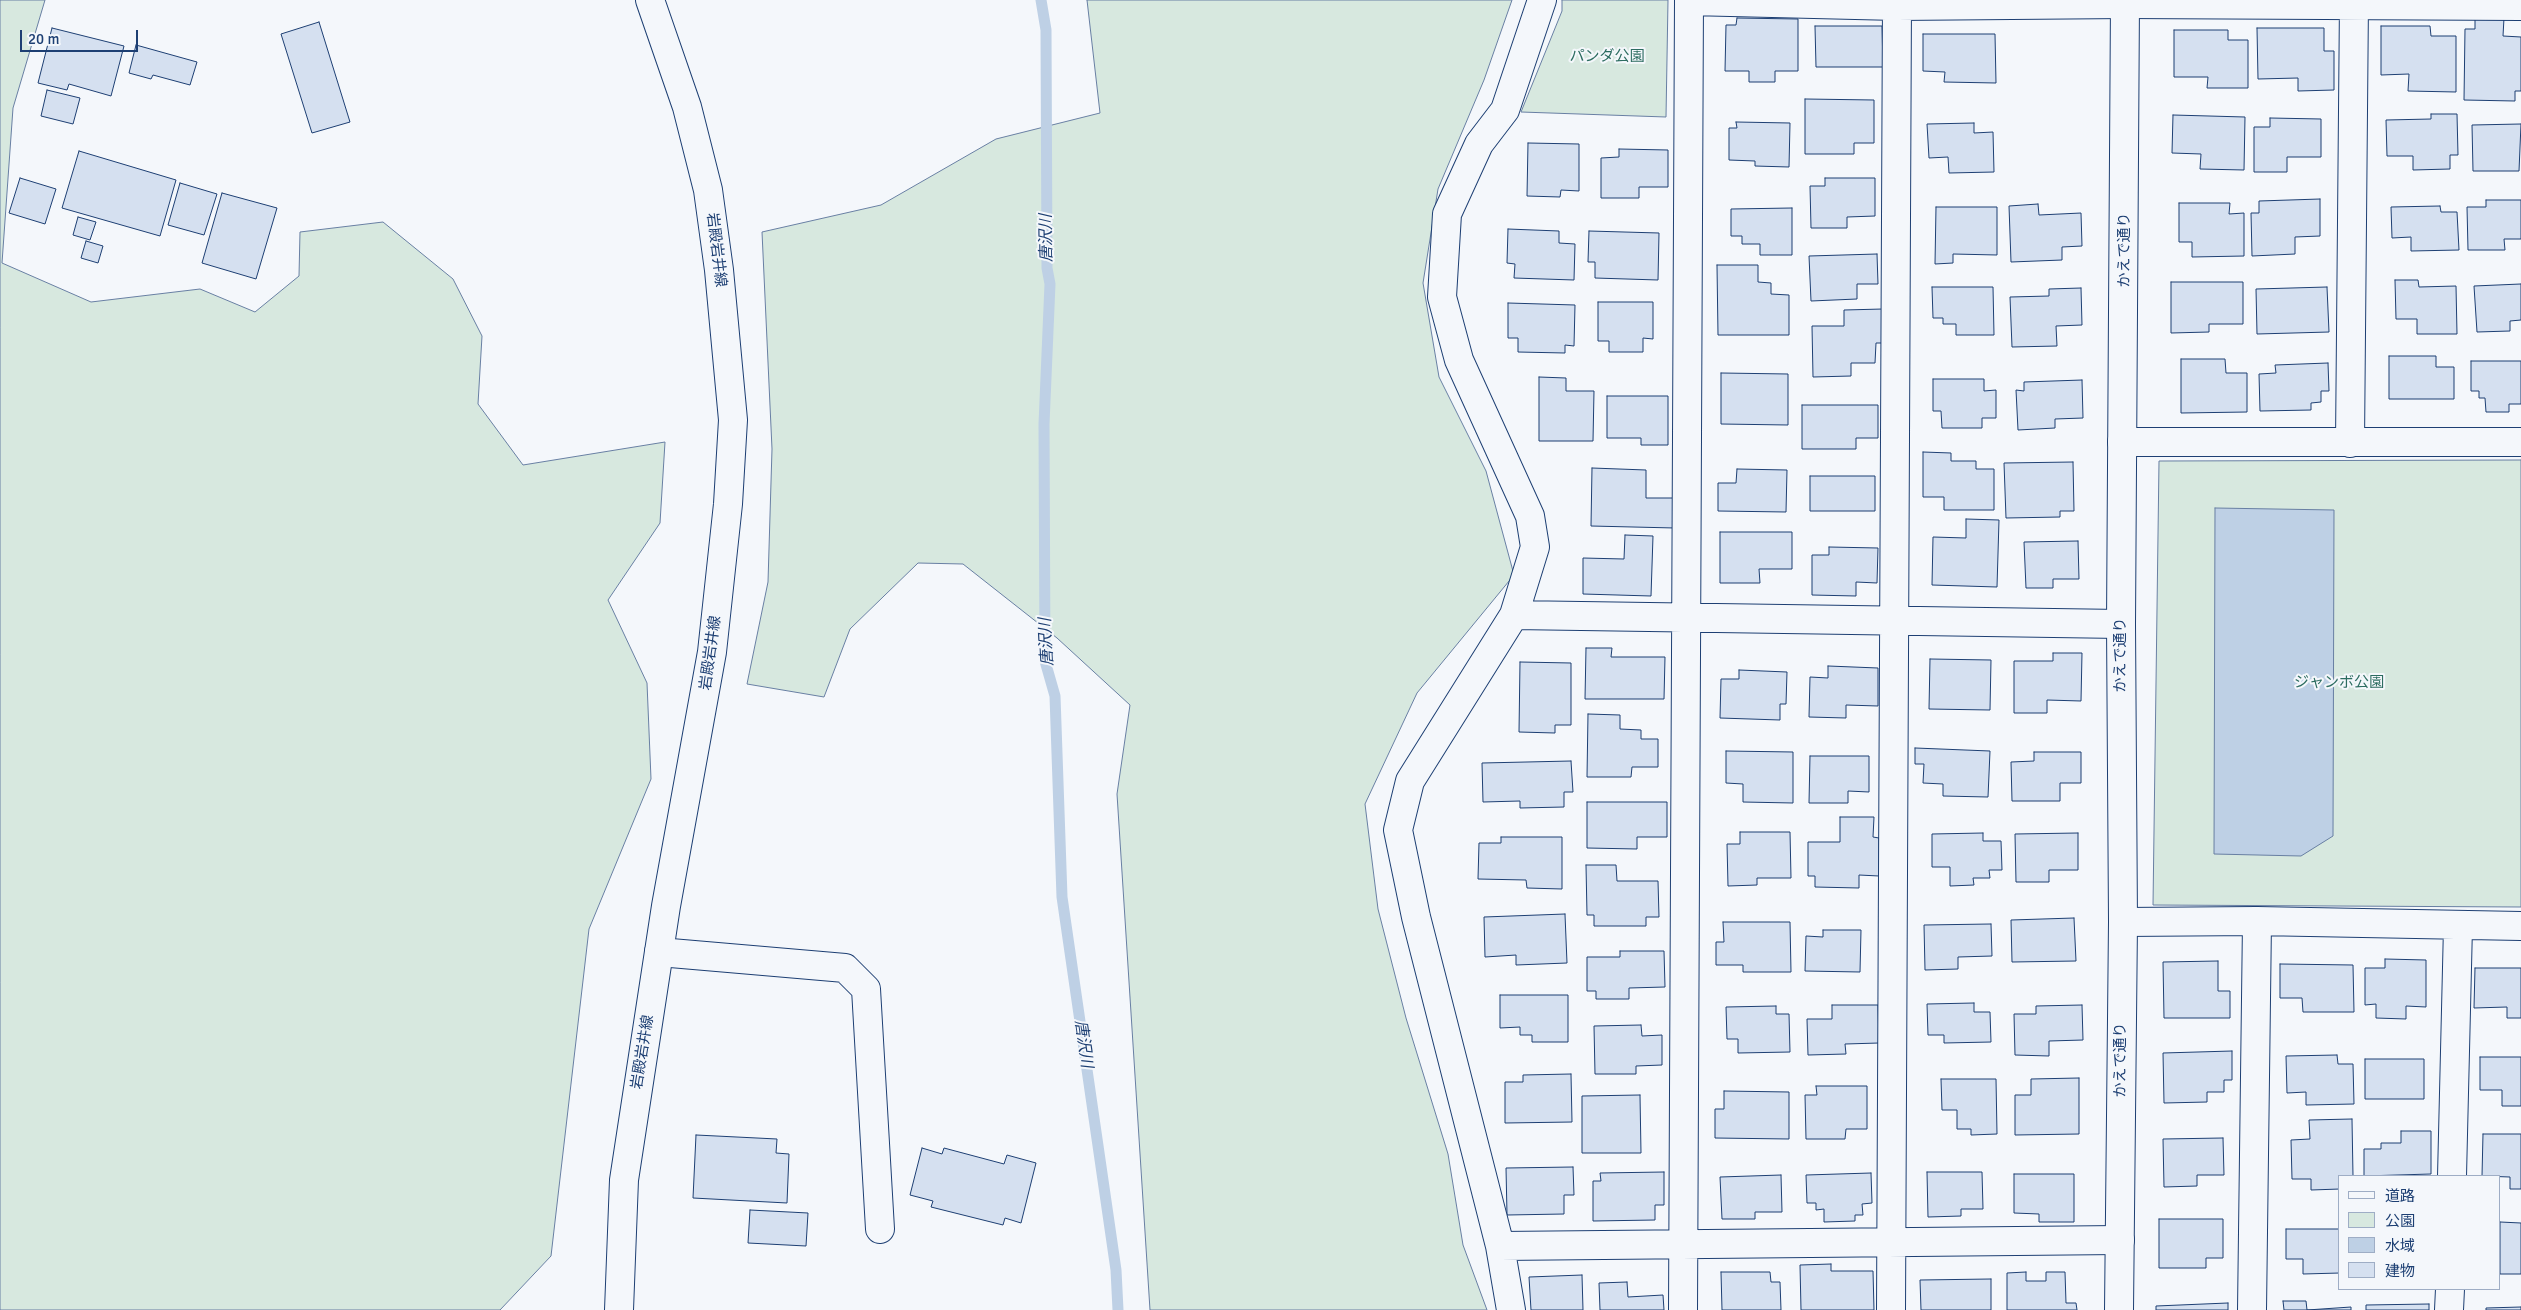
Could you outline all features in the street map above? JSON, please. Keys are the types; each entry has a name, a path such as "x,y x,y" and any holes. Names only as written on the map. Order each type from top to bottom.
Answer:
{"street":[{"name":"岩殿岩井線","path":"619,1310 624,1180 658,952 712,652 728,504 733,420 719,270 708,190 687,107 650,0"},
{"path":"1511,1310 1500,1246 1416,917 1398,830 1410,780 1514,615 1535,547 1530,516 1459,360 1442,297 1447,214 1479,144 1505,110 1542,0"},
{"path":"1683,1310 1689,0 1897,3 2354,3 2521,6"},
{"name":"かえで通り","path":"2119,1310 2123,922 2121,624 2126,2"},
{"path":"1891,1310 1897,3"},
{"path":"2350,443 2354,3"},
{"path":"2122,442 2521,442"},
{"path":"1514,615 2121,624"},
{"path":"2123,922 2258,921 2521,926"},
{"path":"2252,1310 2258,921"},
{"path":"2452,1175 2458,926"},
{"path":"658,952 845,968 866,989 880,1230"},
{"path":"1500,1246 2120,1240"},
{"path":"2449,1310 2450,1290"}],"green space":[{"path":"0,0 45,0 13,108 2,263 91,302 200,289 255,312 299,276 300,232 383,222 453,279 482,336 478,404 523,465 665,442 660,523 608,600 647,683 651,779 589,929 551,1256 500,1310 0,1310"},
{"path":"1087,0 1512,0 1484,80 1438,189 1423,283 1439,377 1486,471 1514,575 1417,693 1365,804 1378,909 1406,1018 1448,1154 1463,1245 1487,1310 1150,1310 1117,794 1130,705 1057,638 963,564 918,563 850,629 824,697 747,684 768,582 772,449 762,232 881,205 996,139 1100,113"},
{"name":"パンダ公園","path":"1562,0 1668,0 1666,117 1521,112 1562,11"},
{"name":"ジャンボ公園","path":"2521,460 2521,907 2153,905 2159,461"}],"water":[{"path":"2215,508 2334,510 2333,836 2301,856 2214,854"}],"building":[{"path":"2475,17 2504,18 2503,36 2521,37 2521,91 2515,91 2515,101 2464,100 2465,29 2475,29"},
{"path":"1737,18 1798,19 1798,71 1775,71 1775,82 1749,82 1749,71 1725,71 1726,25 1736,25"},
{"path":"319,22 350,122 312,133 281,34"},
{"path":"1815,26 1882,26 1883,67 1816,67"},
{"path":"2381,26 2430,26 2431,36 2456,36 2456,92 2408,91 2409,74 2381,75"},
{"path":"52,28 124,46 111,96 69,84 67,90 38,83"},
{"path":"2257,28 2324,28 2324,51 2334,51 2334,90 2298,91 2298,78 2258,79"},
{"path":"2174,30 2228,30 2228,40 2248,40 2248,88 2207,88 2208,77 2174,77"},
{"path":"1923,34 1995,34 1996,83 1944,82 1945,72 1923,71"},
{"path":"136,45 197,62 190,85 153,75 151,79 129,73"},
{"path":"47,90 80,98 73,124 41,116"},
{"path":"1805,99 1874,100 1874,143 1854,143 1854,154 1805,154"},
{"path":"2431,114 2457,114 2458,155 2450,155 2450,169 2413,170 2413,156 2387,156 2386,120 2431,119"},
{"path":"2173,115 2245,117 2244,170 2200,169 2201,154 2172,153"},
{"path":"2270,118 2321,119 2321,157 2287,157 2287,172 2254,172 2254,127 2270,127"},
{"path":"1736,122 1790,123 1789,167 1755,166 1755,161 1729,160 1729,128 1737,128"},
{"path":"1974,123 1974,133 1993,132 1994,172 1949,173 1948,157 1929,158 1927,124"},
{"path":"2521,124 2519,171 2473,171 2472,125"},
{"path":"1528,143 1579,144 1579,191 1561,190 1560,197 1527,196"},
{"path":"1619,149 1668,150 1668,187 1639,187 1639,198 1601,198 1601,158 1619,157"},
{"path":"79,151 176,180 160,236 62,208"},
{"path":"20,178 56,189 45,224 9,213"},
{"path":"1825,178 1875,178 1875,216 1847,217 1847,228 1811,228 1810,186 1825,186"},
{"path":"180,183 217,194 204,235 168,225"},
{"path":"222,193 277,208 256,279 202,263"},
{"path":"2320,199 2320,236 2295,237 2295,254 2252,256 2251,213 2259,213 2259,201"},
{"path":"2486,200 2521,200 2521,239 2504,239 2505,250 2468,250 2467,207 2486,207"},
{"path":"2179,203 2230,203 2229,214 2244,213 2244,256 2192,257 2192,242 2179,242"},
{"path":"2038,204 2039,215 2081,213 2082,246 2062,247 2062,260 2011,262 2009,206"},
{"path":"2440,206 2441,212 2457,212 2459,250 2411,251 2411,237 2392,238 2391,207"},
{"path":"1936,207 1997,207 1997,255 1953,254 1953,263 1935,264"},
{"path":"1792,208 1792,255 1760,255 1760,244 1742,244 1742,236 1731,236 1731,209"},
{"path":"78,217 96,222 90,240 73,235"},
{"path":"1508,229 1559,231 1559,243 1575,244 1574,280 1514,278 1515,264 1507,263"},
{"path":"1589,231 1659,233 1658,280 1595,278 1595,262 1588,262"},
{"path":"86,241 103,246 98,263 81,258"},
{"path":"1877,254 1878,284 1857,284 1857,299 1811,301 1809,256"},
{"path":"1717,265 1758,265 1758,282 1771,283 1771,294 1789,295 1789,335 1718,335"},
{"path":"2395,280 2418,280 2419,287 2456,286 2457,334 2417,334 2417,319 2396,319"},
{"path":"2171,282 2243,282 2243,324 2209,324 2209,332 2171,333"},
{"path":"2521,284 2521,320 2510,321 2510,331 2477,332 2474,286"},
{"path":"1932,287 1993,287 1994,335 1956,335 1956,324 1943,324 1943,318 1933,318"},
{"path":"2327,287 2329,332 2257,334 2256,289"},
{"path":"2081,288 2082,325 2056,326 2057,346 2012,347 2010,297 2049,296 2049,289"},
{"path":"1598,302 1653,302 1653,339 1643,338 1643,352 1609,352 1609,341 1598,341"},
{"path":"1508,303 1575,305 1574,346 1565,345 1565,353 1518,352 1518,338 1508,338"},
{"path":"1883,309 1884,343 1876,343 1875,363 1851,363 1851,376 1813,377 1812,326 1844,326 1844,310"},
{"path":"2389,356 2436,356 2436,367 2454,367 2454,399 2389,399"},
{"path":"2181,359 2225,359 2226,373 2247,373 2247,412 2181,413"},
{"path":"2471,361 2521,361 2521,404 2509,404 2509,412 2486,412 2485,398 2479,398 2479,391 2471,391"},
{"path":"2328,363 2329,391 2321,391 2321,402 2311,403 2311,410 2260,411 2259,374 2276,373 2275,365"},
{"path":"1721,373 1788,374 1788,425 1721,424"},
{"path":"1539,377 1566,378 1566,391 1594,391 1593,441 1539,441"},
{"path":"1933,379 1984,379 1984,391 1996,390 1996,418 1982,418 1982,428 1942,428 1941,411 1933,411"},
{"path":"2082,380 2083,418 2055,419 2055,428 2018,430 2016,390 2024,391 2024,382"},
{"path":"1607,396 1668,396 1668,445 1641,445 1641,438 1607,438"},
{"path":"1802,405 1878,405 1878,438 1856,438 1856,449 1802,449"},
{"path":"1923,452 1951,453 1951,461 1976,461 1976,469 1994,469 1994,510 1944,510 1944,497 1923,497"},
{"path":"2073,462 2074,511 2060,511 2060,517 2006,518 2004,463"},
{"path":"1592,468 1646,470 1646,498 1675,498 1675,528 1591,526"},
{"path":"1737,469 1787,470 1786,512 1718,511 1718,483 1736,483"},
{"path":"1810,476 1875,476 1875,511 1810,511"},
{"path":"1966,519 1999,520 1997,587 1932,585 1933,537 1966,538"},
{"path":"1720,532 1792,532 1792,569 1759,569 1760,583 1720,583"},
{"path":"1625,535 1653,536 1651,596 1583,594 1583,558 1624,559"},
{"path":"2078,541 2079,579 2053,579 2053,588 2026,588 2024,542"},
{"path":"1829,547 1878,548 1877,583 1856,582 1856,596 1812,595 1812,555 1829,555"},
{"path":"1586,648 1612,648 1611,657 1665,657 1664,699 1585,699"},
{"path":"2053,653 2082,653 2081,701 2047,700 2047,713 2014,713 2014,661 2053,661"},
{"path":"1930,659 1991,660 1990,710 1929,709"},
{"path":"1520,662 1571,663 1571,725 1555,725 1555,733 1519,732"},
{"path":"1828,666 1878,668 1878,706 1846,705 1846,718 1809,717 1810,677 1828,678"},
{"path":"1739,670 1787,672 1786,704 1780,704 1780,720 1720,718 1721,679 1739,679"},
{"path":"1588,714 1620,715 1620,729 1641,730 1641,739 1658,739 1658,767 1632,767 1631,777 1587,777"},
{"path":"1915,748 1990,751 1988,797 1943,796 1943,784 1923,783 1924,764 1915,764"},
{"path":"1726,751 1793,752 1793,803 1743,802 1743,784 1726,783"},
{"path":"2034,752 2081,752 2081,783 2060,783 2060,801 2012,801 2011,762 2034,761"},
{"path":"1810,756 1869,756 1869,792 1848,791 1848,803 1809,803"},
{"path":"1571,761 1573,792 1564,792 1564,807 1520,808 1520,801 1483,802 1482,763"},
{"path":"1587,802 1667,802 1667,837 1637,837 1637,849 1587,848"},
{"path":"1840,817 1874,817 1873,837 1879,838 1879,876 1859,875 1859,888 1815,887 1815,876 1808,876 1808,842 1840,842"},
{"path":"1740,832 1790,832 1791,878 1757,878 1757,885 1728,886 1727,844 1740,844"},
{"path":"1983,833 1983,841 2001,841 2002,870 1989,870 1990,878 1973,878 1974,885 1950,886 1950,867 1932,867 1932,834"},
{"path":"2078,833 2078,870 2049,870 2049,882 2016,882 2015,834"},
{"path":"1501,837 1562,837 1562,889 1527,888 1526,880 1478,879 1479,843 1501,843"},
{"path":"1586,865 1616,865 1617,881 1658,881 1659,917 1646,917 1646,926 1594,926 1594,915 1587,915"},
{"path":"1565,914 1567,963 1516,965 1516,955 1485,957 1484,917"},
{"path":"2074,918 2076,961 2012,962 2011,920"},
{"path":"1723,922 1790,922 1791,972 1743,972 1743,965 1716,965 1716,942 1724,942"},
{"path":"1991,924 1992,956 1958,957 1958,969 1925,970 1924,925"},
{"path":"1823,930 1861,930 1860,972 1805,971 1806,936 1823,937"},
{"path":"1620,951 1664,951 1665,987 1629,988 1629,999 1596,999 1596,991 1587,991 1587,957 1620,957"},
{"path":"2385,959 2426,960 2426,1007 2406,1006 2406,1019 2376,1018 2376,1004 2365,1005 2365,968 2385,968"},
{"path":"2218,961 2218,991 2230,991 2230,1018 2164,1018 2163,962"},
{"path":"2280,964 2353,965 2354,1012 2303,1012 2302,998 2280,998"},
{"path":"2475,968 2521,968 2521,1018 2507,1018 2507,1007 2474,1008"},
{"path":"1500,995 1568,995 1568,1042 1532,1042 1532,1035 1520,1035 1520,1027 1500,1028"},
{"path":"1974,1003 1974,1012 1990,1012 1991,1042 1944,1043 1944,1035 1928,1035 1927,1004"},
{"path":"1832,1005 1878,1005 1879,1043 1845,1044 1846,1054 1808,1055 1807,1019 1832,1019"},
{"path":"2082,1005 2083,1040 2049,1041 2049,1056 2015,1055 2014,1014 2036,1014 2036,1006"},
{"path":"1776,1006 1776,1014 1789,1014 1790,1052 1738,1053 1738,1039 1727,1039 1726,1007"},
{"path":"1641,1025 1642,1036 1662,1035 1662,1065 1636,1066 1636,1074 1595,1074 1594,1026"},
{"path":"2232,1051 2232,1080 2224,1080 2224,1092 2207,1092 2207,1102 2164,1103 2163,1053"},
{"path":"2337,1055 2338,1064 2353,1064 2354,1104 2306,1105 2306,1092 2287,1093 2286,1056"},
{"path":"2480,1057 2521,1057 2521,1106 2502,1106 2502,1090 2480,1090"},
{"path":"2365,1059 2424,1059 2424,1099 2365,1099"},
{"path":"1571,1074 1572,1122 1505,1123 1505,1082 1523,1082 1523,1075"},
{"path":"2079,1078 2079,1134 2015,1135 2015,1095 2031,1095 2031,1079"},
{"path":"1941,1079 1996,1079 1997,1134 1971,1135 1971,1129 1957,1129 1957,1110 1942,1110"},
{"path":"1816,1086 1867,1086 1867,1129 1846,1129 1845,1139 1806,1139 1805,1095 1817,1095"},
{"path":"1724,1091 1789,1092 1789,1139 1715,1138 1715,1109 1724,1109"},
{"path":"1640,1095 1641,1153 1582,1153 1582,1096"},
{"path":"2352,1119 2353,1175 2338,1175 2338,1189 2311,1190 2311,1179 2292,1179 2291,1140 2310,1139 2309,1120"},
{"path":"2401,1131 2431,1131 2431,1174 2364,1175 2364,1149 2381,1149 2381,1143 2401,1143"},
{"path":"2483,1134 2521,1134 2521,1189 2510,1189 2510,1177 2482,1175"},
{"path":"696,1135 777,1139 776,1153 789,1154 787,1203 693,1198"},
{"path":"2223,1138 2224,1175 2197,1175 2197,1186 2164,1187 2163,1139"},
{"path":"922,1148 942,1154 944,1148 1004,1164 1007,1155 1036,1163 1021,1223 1005,1218 1003,1225 931,1207 933,1201 910,1195"},
{"path":"1573,1167 1574,1195 1564,1195 1564,1214 1507,1215 1506,1168"},
{"path":"1664,1172 1664,1205 1655,1205 1655,1220 1593,1221 1593,1181 1601,1181 1600,1173"},
{"path":"1927,1172 1982,1172 1983,1209 1961,1209 1961,1216 1928,1217"},
{"path":"1871,1173 1872,1203 1862,1204 1863,1215 1855,1215 1855,1221 1824,1222 1824,1209 1816,1210 1816,1203 1807,1203 1806,1175"},
{"path":"2014,1174 2074,1174 2074,1222 2039,1222 2039,1214 2014,1213"},
{"path":"1781,1175 1782,1212 1755,1212 1755,1219 1722,1219 1720,1177"},
{"path":"750,1210 808,1213 806,1246 748,1243"},
{"path":"2159,1219 2223,1219 2223,1258 2206,1258 2206,1268 2159,1268"},
{"path":"2501,1222 2521,1223 2521,1274 2501,1274"},
{"path":"2286,1229 2338,1229 2338,1273 2303,1274 2303,1259 2286,1259"},
{"path":"1831,1264 1831,1271 1873,1271 1874,1310 1801,1310 1800,1265"},
{"path":"1721,1272 1770,1272 1771,1282 1780,1282 1781,1310 1722,1310"},
{"path":"2026,1272 2026,1281 2046,1281 2046,1272 2065,1272 2066,1303 2076,1303 2077,1310 2007,1310 2007,1273"},
{"path":"1582,1275 1583,1310 1531,1310 1529,1277"},
{"path":"1991,1279 1991,1310 1921,1310 1920,1280"},
{"path":"1627,1282 1628,1297 1663,1295 1664,1310 1600,1310 1599,1283"},
{"path":"2283,1301 2306,1301 2307,1310 2284,1310"},
{"path":"2228,1303 2228,1310 2156,1310 2156,1306"},
{"path":"2429,1304 2429,1310 2366,1310 2366,1305"},
{"path":"2351,1307 2351,1310 2307,1310"},
{"path":"2521,1307 2521,1310 2486,1310 2486,1308"}],"waterway":[{"name":"唐沢川","path":"1041,0 1046,30 1047,268 1050,284 1044,424 1045,661 1055,696 1062,897 1116,1270 1118,1310"}]}
